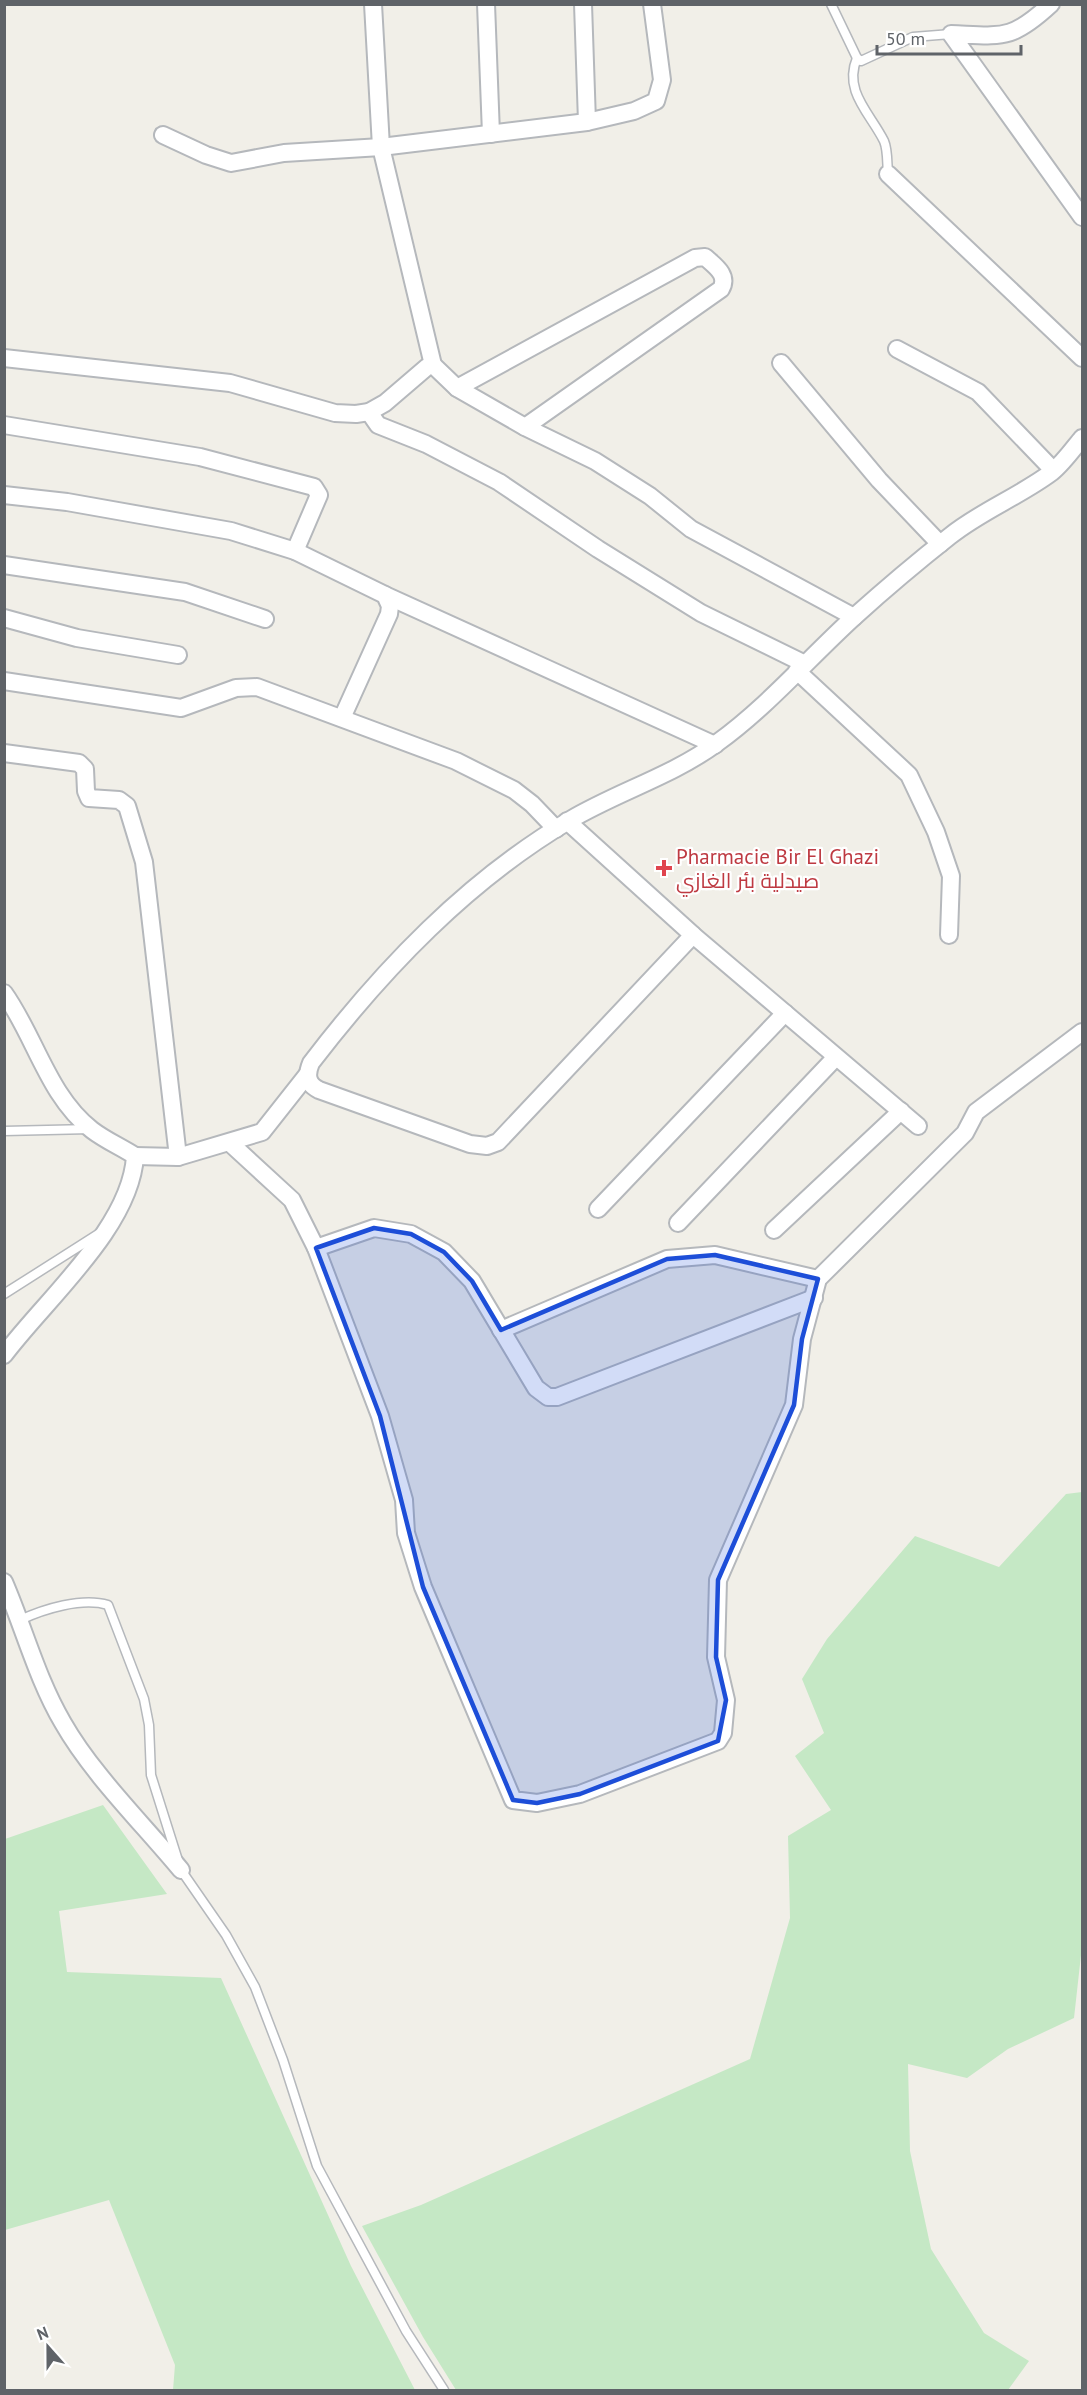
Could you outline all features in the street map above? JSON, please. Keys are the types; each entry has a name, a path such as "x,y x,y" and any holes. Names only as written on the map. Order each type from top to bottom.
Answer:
{"street":[{"path":"373,4 381,147 434,365 457,388 525,427 595,461 650,496 691,529 854,617"},
{"path":"486,4 491,134"},
{"path":"582,4 587,122"},
{"path":"163,135 206,155 231,163 284,153 381,147 587,122 634,111 656,101 662,80 652,4"},
{"path":"951,34 1011,34 1028,25 1051,4"},
{"path":"951,34 1083,217"},
{"path":"888,174 1083,358"},
{"path":"457,388 695,258 705,257 724,276 725,283 721,289 525,427"},
{"path":"897,349 968,384 983,396 1053,470"},
{"path":"4,358 230,383 335,413 369,412 385,403 427,367 434,365"},
{"path":"781,363 879,480 940,544"},
{"path":"369,412 378,425 426,444 499,482 598,549 701,613 801,668 909,775 936,832 951,876 949,935"},
{"path":"4,425 200,457 314,487 319,495 295,551"},
{"path":"4,993 52,1080 91,1129 135,1156 178,1157 262,1132 307,1075 311,1063 356,1004 447,912 507,862 562,825 605,799 682,764 715,745 746,720 854,617 940,544 969,522 1053,470 1083,438"},
{"path":"4,495 67,502 231,531 295,551 385,595 715,745"},
{"path":"4,565 185,592 265,619"},
{"path":"342,718 389,614 390,606 385,595"},
{"path":"4,618 77,638 178,655"},
{"path":"4,681 180,708 248,686 456,761 514,790 562,825 918,1126"},
{"path":"4,753 79,763 86,770 86,791 89,798 119,800 127,806 144,862 178,1157"},
{"path":"307,1075 313,1087 319,1090 470,1144 487,1146 498,1143 693,935"},
{"path":"598,1209 785,1013"},
{"path":"231,1143 292,1200 316,1248 380,1416 404,1500 406,1533 423,1587 513,1800 537,1803 580,1794 718,1741 723,1733 726,1700 716,1657 717,1580 794,1406 802,1339 818,1279 958,1140 976,1112 1083,1032"},
{"path":"678,1222 837,1057"},
{"path":"774,1230 901,1112"},
{"path":"4,1355 88,1256 106,1230 129,1192 134,1174 135,1156"},
{"path":"316,1248 374,1228 411,1234 444,1252 472,1281 536,1388 548,1397 557,1397 814,1298"},
{"path":"501,1330 667,1259 716,1255 818,1279"},
{"path":"4,1582 48,1695 63,1723 81,1750 181,1870"}],"lane":[{"path":"831,4 856,58 851,76 853,85 885,144 888,174"},
{"path":"856,58 865,60 921,35 951,34"},
{"path":"4,1131 91,1129"},
{"path":"4,1294 106,1230"},
{"path":"20,1620 51,1607 95,1602 111,1608 116,1632 144,1699 149,1725 151,1775 181,1870 226,1935 255,1987 283,2060 317,2166 400,2321 444,2391"}],"highlighted area":[{"path":"374,1228 411,1234 444,1252 472,1281 501,1330 667,1259 715,1255 818,1279 802,1339 794,1405 718,1580 716,1657 726,1700 718,1741 580,1794 537,1803 513,1800 423,1587 380,1416 316,1248"}],"green space":[{"path":"1082,1492 1082,1946 1074,2018 1008,2049 967,2078 908,2064 910,2151 931,2249 984,2333 1029,2361 1008,2390 456,2390 423,2337 362,2226 421,2205 750,2059 790,1918 788,1836 831,1810 795,1756 824,1733 802,1679 827,1639 915,1536 999,1567 1066,1494"},
{"path":"103,1805 167,1894 59,1911 67,1972 221,1978 351,2266 415,2390 173,2390 175,2365 109,2200 5,2230 5,1839"}],"place":[{"name":"Pharmacie Bir El Ghazi صيدلية بئر الغازي","path":"664,868"}]}
